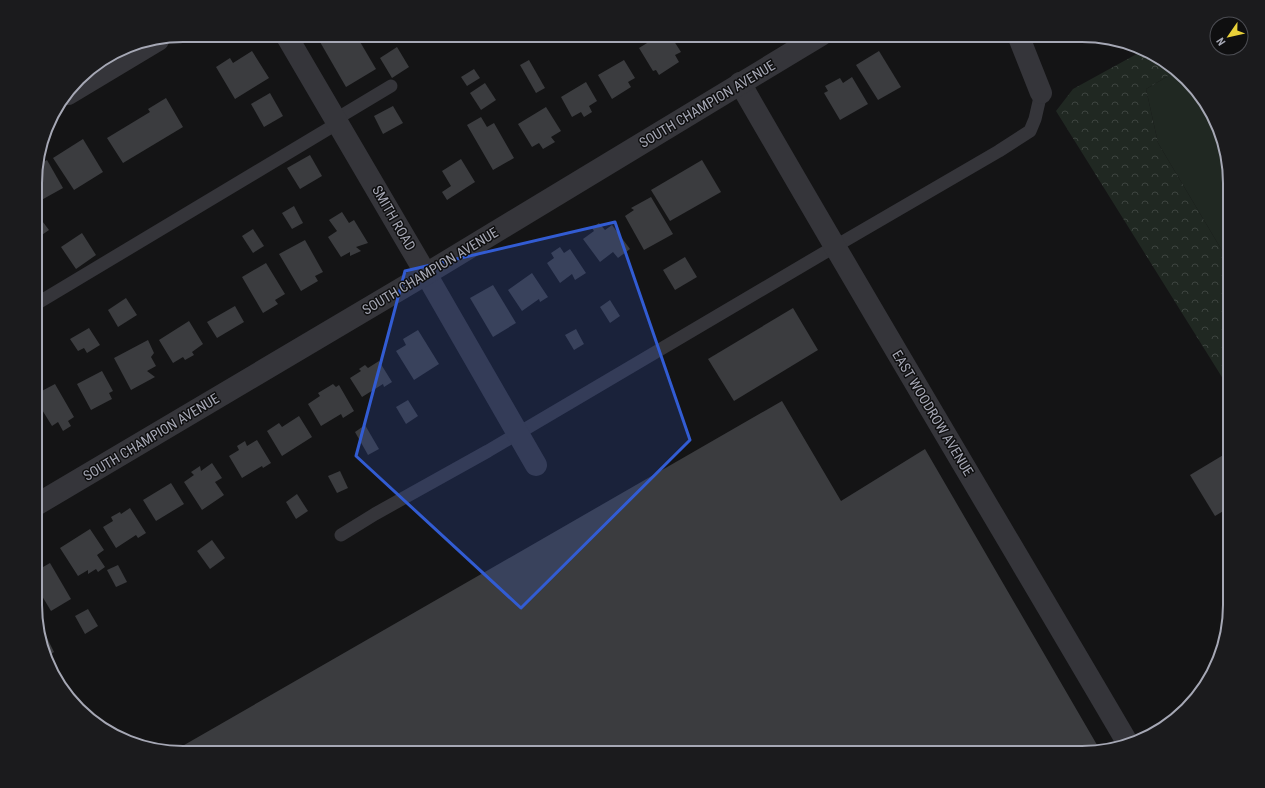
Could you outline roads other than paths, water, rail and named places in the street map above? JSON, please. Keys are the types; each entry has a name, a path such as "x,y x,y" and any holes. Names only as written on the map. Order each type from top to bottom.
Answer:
{"street":[{"name":"SMITH ROAD","path":"290,42 536,465"},
{"name":"SOUTH CHAMPION AVENUE","path":"42,501 426,274 809,42"},
{"path":"1021,42 1042,93"},
{"path":"79,87 147,47"},
{"name":"EAST WOODROW AVENUE","path":"740,83 834,247 1125,739"}],"lane":[{"path":"42,300 337,121 391,86"},
{"path":"341,535 375,514 517,434 834,247 999,152 1030,131 1042,93"}]}
